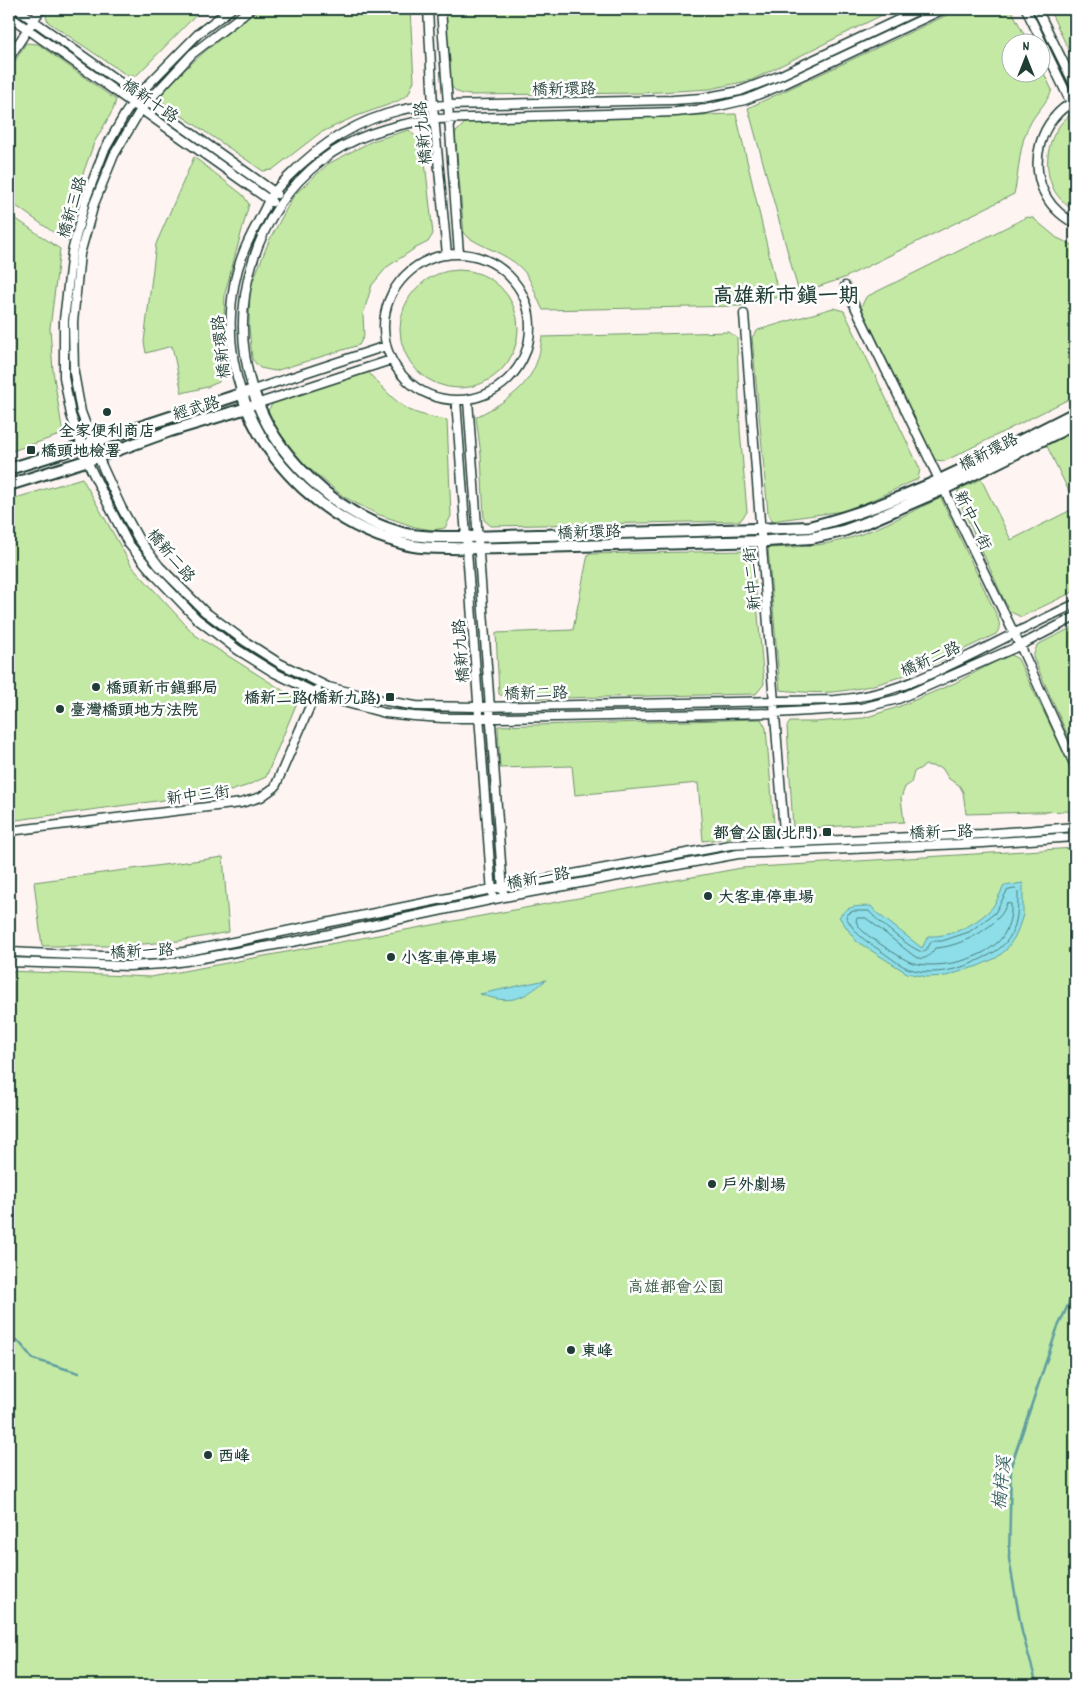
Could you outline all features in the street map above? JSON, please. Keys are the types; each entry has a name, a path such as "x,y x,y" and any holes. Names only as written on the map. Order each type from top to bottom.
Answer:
{"street":[{"name":"橋新十路","path":"17,9 283,198"},
{"path":"9,58 32,20 41,9"},
{"name":"橋新三路","path":"87,461 71,415 64,377 64,320 67,285 72,252 84,201 104,151 138,95 199,33 231,9"},
{"name":"橋新三路","path":"94,443 81,412 74,373 73,322 80,254 94,204 114,155 141,109 192,54 250,9"},
{"name":"橋新九路","path":"428,9 447,255"},
{"name":"橋新九路","path":"440,9 459,254"},
{"name":"橋新環路","path":"921,9 780,76 740,91 702,98 673,100 434,106 387,114 338,136 319,149 296,169 274,192 243,253 231,308 236,373 246,408 265,444 283,467 304,489 348,523 402,544 467,549 810,538 842,531 1075,424"},
{"name":"橋新環路","path":"944,9 784,84 745,100 706,109 666,112 435,119 402,124 380,130 340,148 322,160 283,198 256,252 248,274 244,298 243,330 245,360 253,390 276,440 292,461 312,481 350,510 385,528 421,537 809,527 840,520 942,485 1075,413"},
{"path":"1026,9 1073,102 1055,116 1044,132 1038,151 1037,171 1048,200 1061,215 1075,224"},
{"path":"1037,9 1075,86"},
{"name":"橋新十路","path":"9,16 278,206"},
{"path":"459,254 480,257 498,266 514,280 525,298 531,330 528,347 522,362 512,376 499,387 484,395 468,400 440,398 425,393 411,384 391,360 386,346 384,329 386,311 392,294 401,280 414,268 430,259 459,254"},
{"name":"新中一街","path":"845,286 1014,634 1075,766"},
{"name":"新中二街","path":"744,314 786,852"},
{"name":"經武路","path":"9,468 94,443 386,346"},
{"name":"經武路","path":"9,485 87,461 170,430 246,408 391,360"},
{"name":"橋新九路","path":"456,400 492,900"},
{"name":"橋新九路","path":"468,400 504,897"},
{"name":"橋新二路","path":"94,443 98,457 120,507 138,538 159,566 204,611 278,663 320,684 372,698 416,706 490,707 854,699 890,691 936,672 1075,604"},
{"name":"橋新二路","path":"87,461 128,543 171,593 197,619 238,650 315,694 385,712 434,718 491,718 775,713 861,708 898,699 1019,646 1075,617"},
{"name":"新中三街","path":"9,831 241,803 261,797 276,788 320,684"},
{"name":"橋新一路","path":"9,952 130,956 161,955 206,948 492,889 730,845 982,834 1075,826"},
{"name":"橋新一路","path":"9,962 129,966 163,964 297,941 504,897 732,855 1075,837"}],"green space":[{"path":"48,9 202,9 136,76 128,76 48,22 45,13"},
{"path":"260,9 410,9 414,81 408,95 396,102 354,117 320,133 272,170 263,171 163,103 161,95 208,49"},
{"path":"445,9 894,9 752,80 710,89 642,93 470,95 458,92 450,84"},
{"path":"960,9 1011,9 1023,32 1002,32 1002,82 1048,82 1052,90 1027,130 1021,148 1014,194 844,278 799,293 748,108"},
{"path":"1049,9 1075,9 1075,63"},
{"path":"26,43 38,44 116,100 113,110 94,143 76,193 67,242 9,201 9,71"},
{"path":"1075,112 1075,212 1055,192 1048,173 1048,153 1054,134 1060,125"},
{"path":"736,114 779,297 740,306 543,310 531,283 521,268 508,258 464,234 455,133 466,122"},
{"path":"409,130 423,144 433,234 428,242 387,267 372,285 363,314 364,336 359,345 275,371 260,368 252,359 249,326 250,288 269,241 294,195 328,164 372,141"},
{"path":"194,157 243,195 249,204 225,293 222,370 219,382 182,393 172,346 146,353 144,342 156,244"},
{"path":"9,214 60,249 50,328 53,371 63,434 9,452"},
{"path":"1027,217 1033,218 1057,238 1075,246 1075,396 945,461 935,460 861,307 866,297"},
{"path":"459,270 482,274 501,287 514,306 518,329 514,352 501,371 482,384 459,388 436,384 417,371 404,352 400,329 404,306 417,287 436,274"},
{"path":"833,308 844,311 920,469 918,479 850,510 772,521 768,513 752,337 758,330"},
{"path":"729,332 737,338 740,430 747,512 740,521 491,526 484,520 481,455 476,417 501,403 521,387 535,366 540,353 542,337"},
{"path":"368,372 404,407 427,416 447,420 451,516 445,528 432,530 415,527 377,514 344,497 305,465 276,429 268,410 276,399"},
{"path":"1075,429 1075,504 1046,444"},
{"path":"82,478 131,565 195,635 298,700 266,777 230,791 9,821 9,500"},
{"path":"981,479 1011,540 1075,508 1075,591 1021,617 1009,611 958,498 958,490"},
{"path":"941,498 998,618 1000,628 996,634 940,661 882,683 833,692 780,690 768,548 811,546 843,540 875,529"},
{"path":"745,551 753,557 764,684 756,694 507,699 499,694 496,633 573,630 588,554"},
{"path":"1075,626 1075,752 1033,657 1037,645"},
{"path":"1010,654 1018,659 1075,776 1075,809 1072,811 966,814 963,792 959,785 949,779 942,768 926,765 914,772 911,783 905,787 901,798 904,822 810,828 796,832 793,829 787,726 790,722 864,718 898,707 955,683"},
{"path":"761,719 766,728 774,824 768,833 703,841 698,783 575,795 572,766 500,768 498,726"},
{"name":"高雄都會公園","path":"1075,848 1075,1685 9,1685 9,971 151,977 741,868"},
{"path":"223,857 229,932 179,941 120,946 42,946 34,882"}],"water":[{"path":"1023,883 1023,915 1016,935 1006,950 996,958 978,966 946,976 927,977 907,973 856,941 839,917 850,908 871,906 877,913 922,948 928,936 945,935 969,926 983,916 994,905 1004,886"},
{"path":"546,980 530,992 515,999 500,999 480,994"}],"waterway":[{"name":"楠梓溪","path":"1037,1685 1022,1632 1009,1559 1011,1466 1057,1329 1075,1290"},
{"path":"9,1337 20,1343 33,1359 79,1373"}],"place":[{"name":"全家便利商店","path":"107,412"},
{"name":"橋頭地檢署","path":"31,450"},
{"name":"橋頭新市鎮郵局","path":"96,687"},
{"name":"橋新二路(橋新九路)","path":"390,697"},
{"name":"臺灣橋頭地方法院","path":"60,709"},
{"name":"都會公園(北門)","path":"827,832"},
{"name":"大客車停車場","path":"708,896"},
{"name":"小客車停車場","path":"391,957"},
{"name":"戶外劇場","path":"712,1184"},
{"name":"東峰","path":"571,1350"},
{"name":"西峰","path":"208,1455"}],"district":[{"name":"高雄新市鎮一期","path":"786,295"}]}
